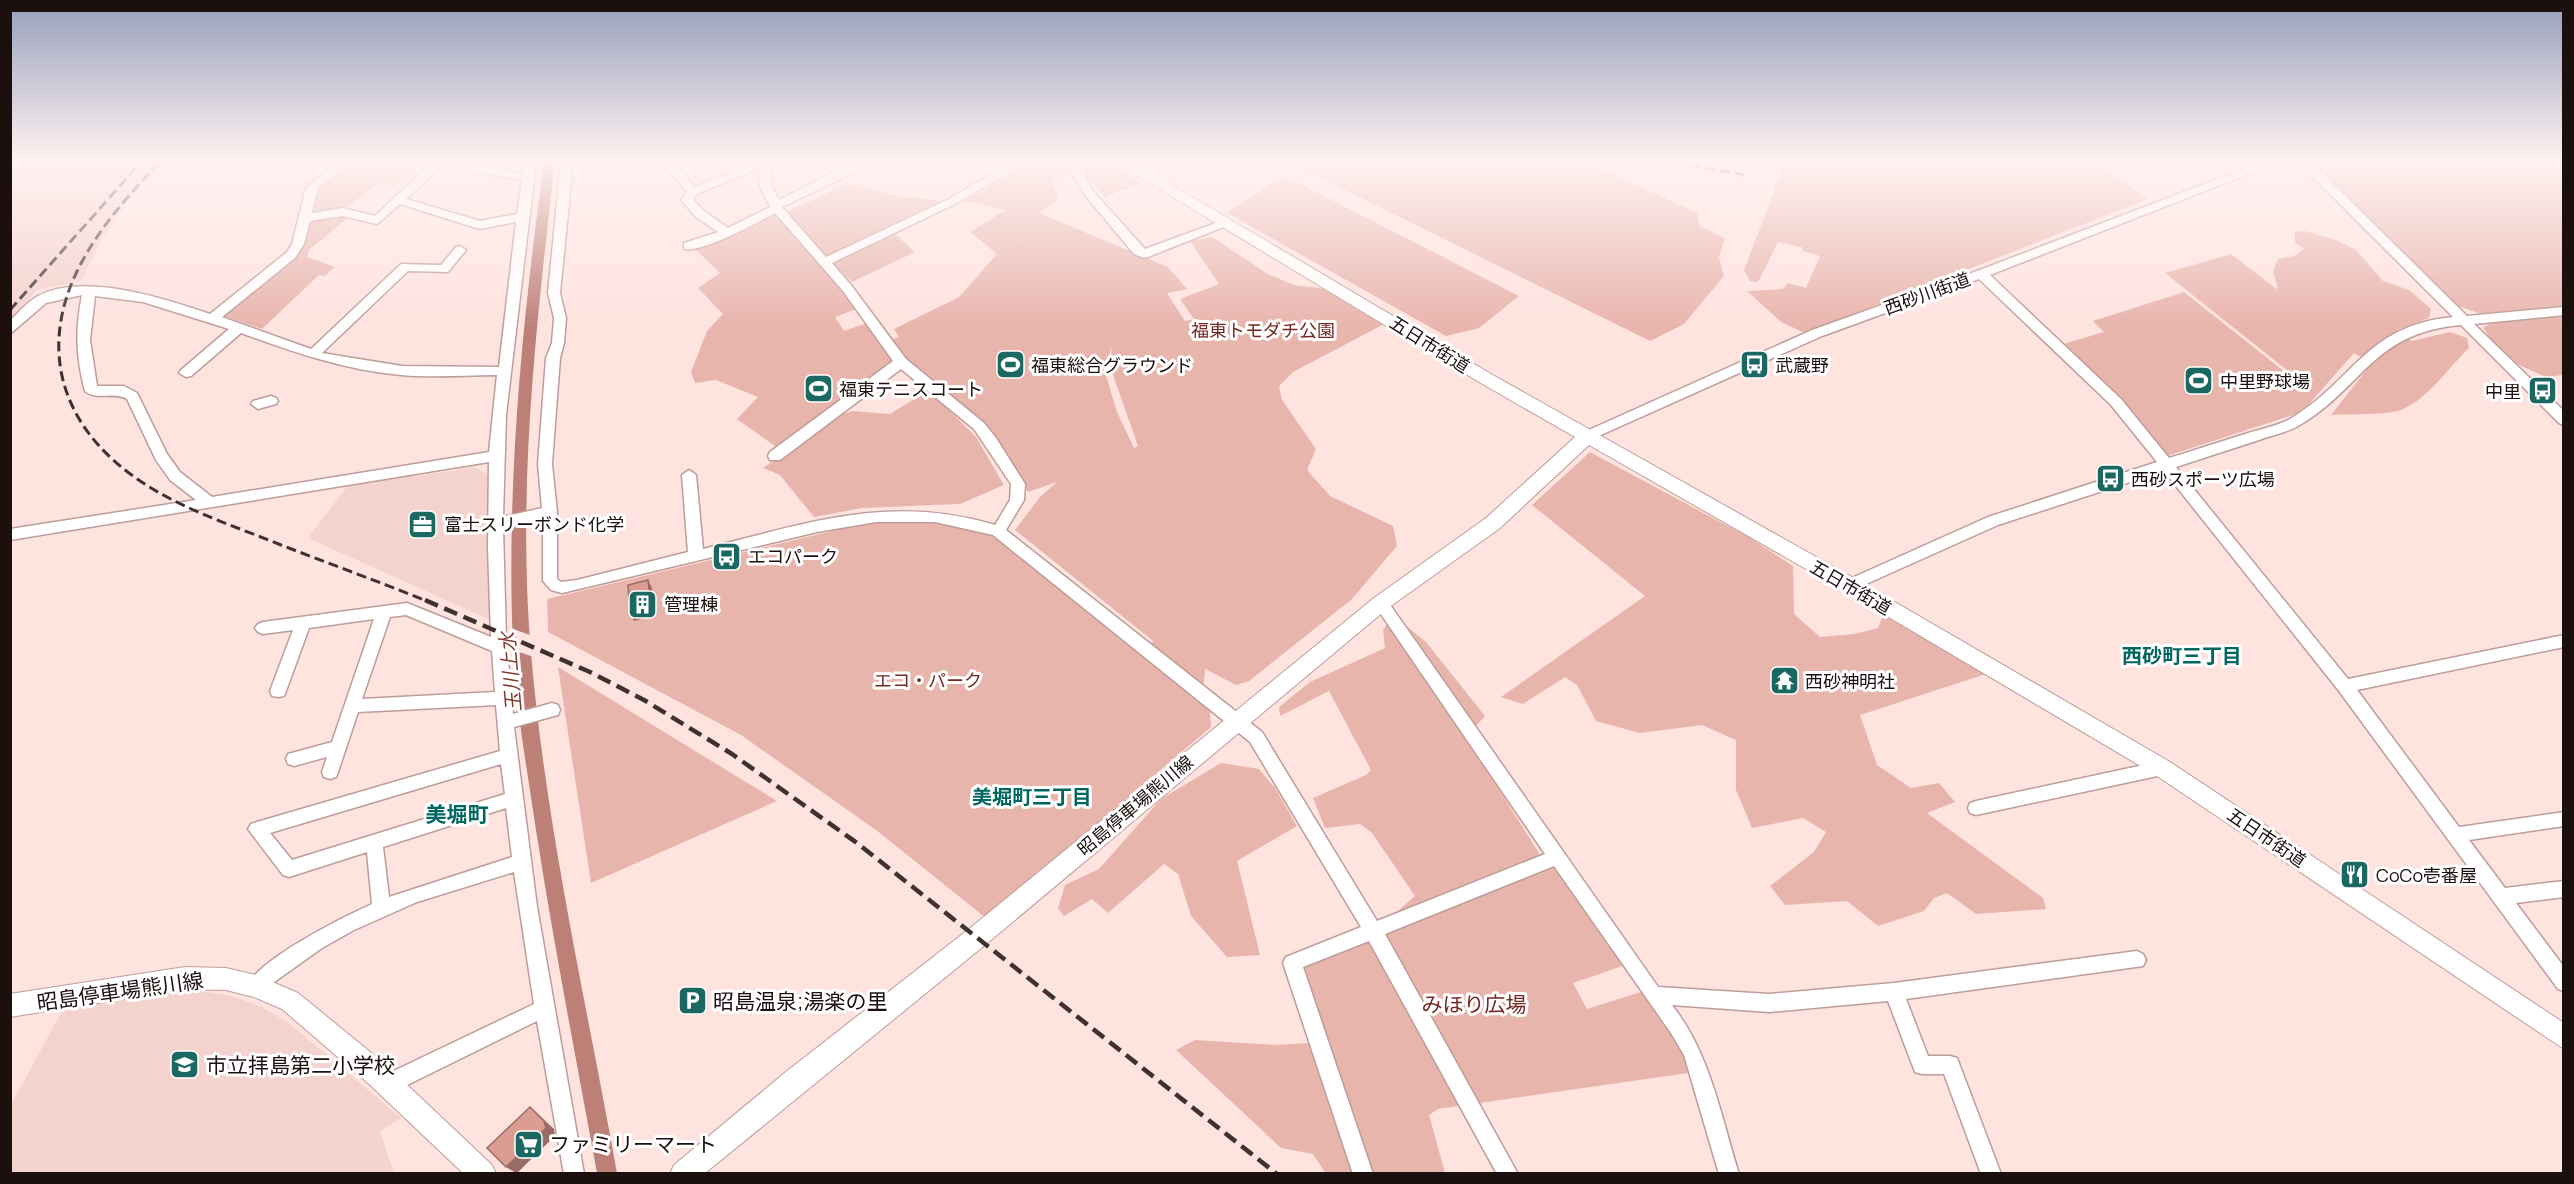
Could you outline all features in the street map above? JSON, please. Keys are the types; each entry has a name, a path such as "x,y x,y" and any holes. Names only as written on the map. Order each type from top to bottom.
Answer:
{"main road":[{"name":"五日市街道","path":"1214,217 2162,768 2564,1037"},
{"name":"昭島停車場熊川線","path":"683,1173 977,937 1381,603 1493,522 1587,436"},
{"name":"昭島停車場熊川線","path":"10,1006 185,978 226,979 256,986 290,1001 377,1074 386,1085 483,1173"}],"street":[{"path":"213,318 291,255 298,244 306,218 311,217"},
{"path":"365,217 377,220 380,217"},
{"path":"455,217 480,225 521,217"},
{"path":"522,217 496,456 503,523 498,647 521,862 543,1009 574,1173"},
{"path":"562,217 554,293 560,318 558,343 553,358 545,464 550,581 561,588 833,523 895,514 950,516 998,531 1256,737 1373,930 1508,1173"},
{"path":"705,217 727,233"},
{"path":"688,246 727,233 756,217"},
{"path":"787,217 825,262 901,362 979,426 1018,484 1017,500 998,531"},
{"path":"825,262 919,217"},
{"path":"1109,217 1138,251 1144,254 1225,224"},
{"name":"西砂川街道","path":"1587,436 1817,333 2129,217"},
{"path":"2360,217 2564,420"},
{"path":"313,354 405,267 444,269 460,250"},
{"path":"1981,274 2116,402 2345,686 2564,983"},
{"path":"10,330 30,308 45,298 90,289 213,318 313,354 396,371 505,371"},
{"path":"90,289 81,336 82,352 92,391 124,391 132,396 147,430 175,476 209,502"},
{"path":"1850,585 1993,521 2290,424 2310,411 2366,356 2395,336 2415,327 2564,311"},
{"path":"186,374 240,327"},
{"path":"775,456 901,362"},
{"path":"10,535 496,456"},
{"path":"689,475 696,556"},
{"path":"503,523 546,513"},
{"path":"1381,603 1653,995 1678,1027 1692,1051 1729,1173"},
{"path":"263,628 407,609 498,647"},
{"path":"330,772 384,612"},
{"path":"278,691 304,622"},
{"path":"2345,686 2564,641"},
{"path":"352,706 503,698"},
{"path":"505,723 552,710"},
{"path":"294,759 339,747"},
{"path":"510,755 257,829 289,869 514,798"},
{"path":"1976,808 2162,768"},
{"path":"2455,835 2547,828 2564,819"},
{"path":"374,841 381,906"},
{"path":"1363,1173 1292,963 1557,857"},
{"path":"256,986 280,963 381,906 521,862"},
{"path":"2500,897 2564,889"},
{"path":"1653,995 1769,1003 1894,992 2137,960"},
{"path":"1894,992 1922,1065 1950,1065 1991,1173"},
{"path":"386,1085 543,1009"}],"shaded area":[{"path":"11,217 117,217 102,240 81,281 37,290 11,319"},
{"path":"537,217 549,217 535,346 527,469 527,592 531,653 546,784 617,1173 597,1173 543,873 522,739 514,670 511,586 514,465 529,283"},
{"path":"474,467 492,476 490,620 308,538 349,484 414,473 414,477"},
{"name":"市立拝島第二小学校","path":"196,990 231,996 262,1007 290,1024 401,1118 380,1131 394,1173 11,1174 11,1105 62,1011 160,991"}],"green space":[{"path":"310,217 349,217 309,250 307,257 335,267 325,276 319,275 262,329 221,315 297,255 304,245"},
{"path":"770,217 781,217 856,309 835,317 844,331 867,323 896,360 779,449 737,419 758,397 716,380 695,383 691,372 707,331 723,314 698,288 720,273 694,248 739,233"},
{"path":"793,217 907,217 823,257"},
{"path":"994,217 1049,217 1168,267 1187,289 1167,293 1185,321 1194,319 1180,299 1219,284 1190,241 1212,237 1268,274 1294,285 1327,289 1386,323 1293,372 1279,386 1282,400 1316,449 1307,470 1330,496 1393,526 1397,546 1352,599 1249,681 1236,685 1205,669 1202,703 1210,710 1211,727 986,918 876,830 741,735 548,632 547,599 870,522 895,519 947,523 994,537 1144,654 1153,641 1015,530 1040,497 1057,482 1028,492 991,429 907,359 891,340 899,337 894,329 959,297 997,254 970,232","holes":["1111,347 1112,372 1138,446 1134,448 1117,412 1105,372"]},
{"path":"1235,217 1366,217 1519,296 1479,328 1446,336"},
{"path":"1400,217 1698,217 1700,226 1725,238 1719,257 1724,276 1684,324 1650,341"},
{"path":"1764,217 2101,217 1805,333 1781,322 1747,291 1783,289 1788,283 1806,288 1820,256 1803,251 1802,247 1778,242 1758,282 1750,281 1744,270"},
{"path":"2366,217 2563,217 2563,306 2482,314 2455,305"},
{"path":"2305,231 2336,240 2356,250 2383,281 2409,290 2431,309 2429,318 2397,330 2412,341 2450,332 2467,338 2469,348 2429,391 2411,405 2387,413 2331,415 2372,363 2354,353 2302,412 2167,456 2128,407 2063,344 2104,332 2093,321 2184,292 2295,380 2298,379 2165,273 2231,254 2278,290 2273,271 2278,259 2294,256 2304,249 2295,242 2295,232"},
{"path":"894,233 915,252 852,282 832,262"},
{"path":"2563,316 2563,375 2546,377 2506,359 2483,328 2493,322"},
{"path":"929,390 976,437 1004,485 960,504 862,508 814,517 780,475 763,468 840,415 852,411 890,414"},
{"path":"1590,452 1750,538 1793,566 1794,614 1820,637 1854,634 1878,628 1883,615 1986,674 1860,715 1877,765 1911,788 1939,783 1955,802 1927,813 2043,898 2046,909 1976,914 1947,893 1934,898 1924,911 1878,926 1847,901 1785,905 1770,886 1814,852 1826,832 1803,818 1752,828 1736,790 1736,740 1702,725 1640,733 1596,721 1577,685 1565,677 1523,704 1501,697 1645,596 1532,505"},
{"name":"みほり広場","path":"1393,615 1426,642 1485,716 1466,737 1547,866 1559,868 1628,964 1573,983 1587,1009 1644,991 1683,1048 1688,1073 1438,1109 1429,1115 1445,1173 1326,1174 1313,1154 1281,1148 1176,1050 1195,1040 1274,1045 1326,1042 1304,966 1391,917 1415,896 1372,833 1360,824 1325,828 1313,798 1366,775 1371,770 1329,691 1280,716 1279,707 1310,682 1385,648 1383,630"},
{"path":"558,667 777,801 591,883"},
{"path":"1221,763 1259,769 1275,788 1297,826 1237,861 1260,955 1227,957 1191,916 1178,874 1164,864 1108,913 1092,899 1064,916 1058,908 1065,885 1099,869 1161,799"}],"pier":[{"path":"510,628 533,636 534,657 510,649"}],"building":[{"path":"648,580 651,608 630,613 628,585"},
{"path":"530,1107 544,1121 546,1128 506,1167 487,1148"}],"railway":[{"path":"10,310 92,217"},
{"path":"112,217 84,258 69,289 61,319 59,349 62,378 72,405 87,430 107,454 133,476 186,507 429,602"},
{"path":"425,600 590,672 644,700 732,754 857,843 1277,1174"}],"place":[{"name":"福東総合グラウンド","path":"1010,365"},
{"name":"武蔵野","path":"1754,365"},
{"name":"中里野球場","path":"2199,381"},
{"name":"福東テニスコート","path":"818,389"},
{"name":"中里","path":"2542,391"},
{"name":"西砂スポーツ広場","path":"2110,479"},
{"name":"富士スリーボンド化学","path":"423,524"},
{"name":"エコパーク","path":"727,556"},
{"name":"管理棟","path":"643,604"},
{"name":"西砂神明社","path":"1784,681"},
{"name":"CoCo壱番屋","path":"2355,875"},
{"name":"昭島温泉;湯楽の里","path":"692,1001"},
{"name":"市立拝島第二小学校","path":"185,1065"},
{"name":"ファミリーマート","path":"528,1144"}],"district":[{"name":"西砂町三丁目","path":"2182,655"},
{"name":"美堀町三丁目","path":"1032,796"},
{"name":"美堀町","path":"457,814"}],"park label":[{"name":"福東トモダチ公園","path":"1263,330"},
{"name":"エコ・パーク","path":"928,680"}],"water label":[{"name":"玉川上水","path":"510,672"}]}
